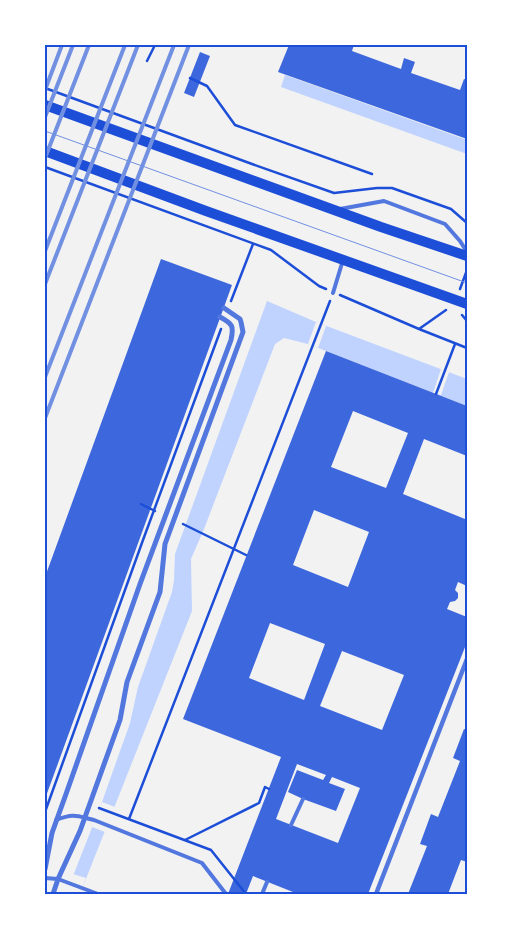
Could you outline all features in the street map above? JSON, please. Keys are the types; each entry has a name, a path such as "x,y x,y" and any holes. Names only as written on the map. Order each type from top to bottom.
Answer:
{"main road":[{"path":"45,105 467,256"},
{"path":"45,151 206,211 467,304"}],"street":[{"path":"53,894 80,832 120,720 127,682 160,592 165,544 243,332 240,319 226,309"},
{"path":"45,869 56,820 140,584 231,340 233,331 231,324 222,318"},
{"path":"376,894 467,659"}],"lane":[{"path":"335,210 384,200 445,224 467,252"},
{"path":"333,292 343,260"},
{"path":"291,825 303,798"},
{"path":"56,820 71,815 94,820 202,863 226,894"},
{"path":"45,878 58,879 98,894"},
{"path":"262,894 267,882"}],"path":[{"path":"147,61 155,45"},
{"path":"190,78 207,86 235,125 372,174"},
{"path":"45,88 334,193 392,188 451,209 467,223"},
{"path":"45,167 271,250 319,286 467,348"},
{"path":"226,309 253,244"},
{"path":"129,819 333,292"},
{"path":"45,812 222,318"},
{"path":"436,394 456,343"},
{"path":"141,504 158,512"},
{"path":"176,521 246,555"},
{"path":"185,840 259,802 265,787 269,789"},
{"path":"99,808 112,812"}],"water":[{"path":"285,75 467,140 467,154 281,87"},
{"path":"267,301 316,322 467,379 467,406 308,344 284,338 275,344 191,559 192,611 80,894 66,894 130,723 138,687 172,592 175,554"}],"pier":[{"path":"316,322 326,326 318,348 308,344"},
{"path":"441,369 449,372 441,395 433,393"},
{"path":"102,802 115,807 105,832 92,827"},
{"path":"73,874 86,878 80,894 66,894"}],"building":[{"path":"289,45 334,45 341,47 342,45 354,45 352,51 401,69 404,58 415,62 411,73 460,90 464,79 467,80 467,139 278,72"},
{"path":"200,52 210,56 194,97 184,93"},
{"path":"161,259 232,285 45,799 45,577"},
{"path":"326,351 467,406 467,456 424,439 403,494 465,519 467,514 467,586 458,582 455,590 458,593 458,598 450,602 447,609 467,617 467,642 368,894 298,894 253,876 246,894 228,894 281,757 183,719","holes":["353,411 408,433 386,488 331,467","314,510 369,532 348,587 293,565","270,623 325,644 304,700 249,678","342,651 404,675 382,730 320,706","297,764 326,775 323,780 297,770 288,792 303,799 336,811 345,789 329,783 332,777 360,788 338,843 276,819"]},
{"path":"464,729 467,730 467,862 461,860 448,894 408,894 427,846 420,844 431,814 438,817 460,761 453,758"}],"tram line":[{"path":"45,131 467,283"}],"railway":[{"path":"45,90 62,45"},
{"path":"45,117 73,45"},
{"path":"45,158 89,45"},
{"path":"45,251 125,45"},
{"path":"45,284 138,45"},
{"path":"45,377 174,45"},
{"path":"45,418 189,45"}]}
